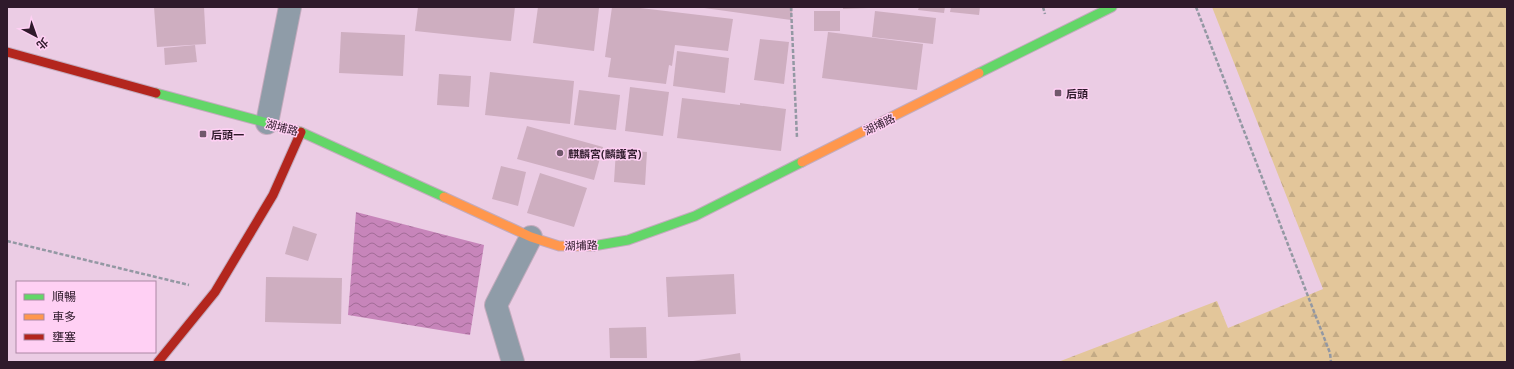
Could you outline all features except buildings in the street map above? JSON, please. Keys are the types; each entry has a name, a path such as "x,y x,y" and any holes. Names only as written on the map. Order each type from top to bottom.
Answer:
{"main road":[{"name":"湖埔路","path":"7,52 301,132 531,237 559,246 597,246 628,240 695,216 1112,7"},
{"path":"158,362 215,292 273,195 301,132"}],"street":[{"path":"267,123 290,7"},
{"path":"513,362 496,305 531,237"}],"path":[{"path":"791,7 799,163"},
{"path":"1196,7 1330,353 1331,362"},
{"path":"7,241 215,292"}],"green space":[{"path":"1212,7 1507,7 1507,362 1058,362 1217,301 1228,328 1323,289"}],"water":[{"path":"356,212 484,245 470,335 348,315"}],"traffic: fast":[{"path":"979,73 1112,7"},
{"path":"156,93 301,132 444,197"},
{"path":"593,246 628,240 695,216 802,162"}],"traffic: slow":[{"path":"802,162 979,73"},
{"path":"444,197 531,237 559,246 593,246"}],"traffic: jam":[{"path":"7,52 156,93"},
{"path":"158,362 215,292 273,195 301,132"}],"place":[{"name":"后頭","path":"1058,93"},
{"name":"后頭一","path":"203,134"},
{"name":"麒麟宮(麟護宮)","path":"560,153"}]}
